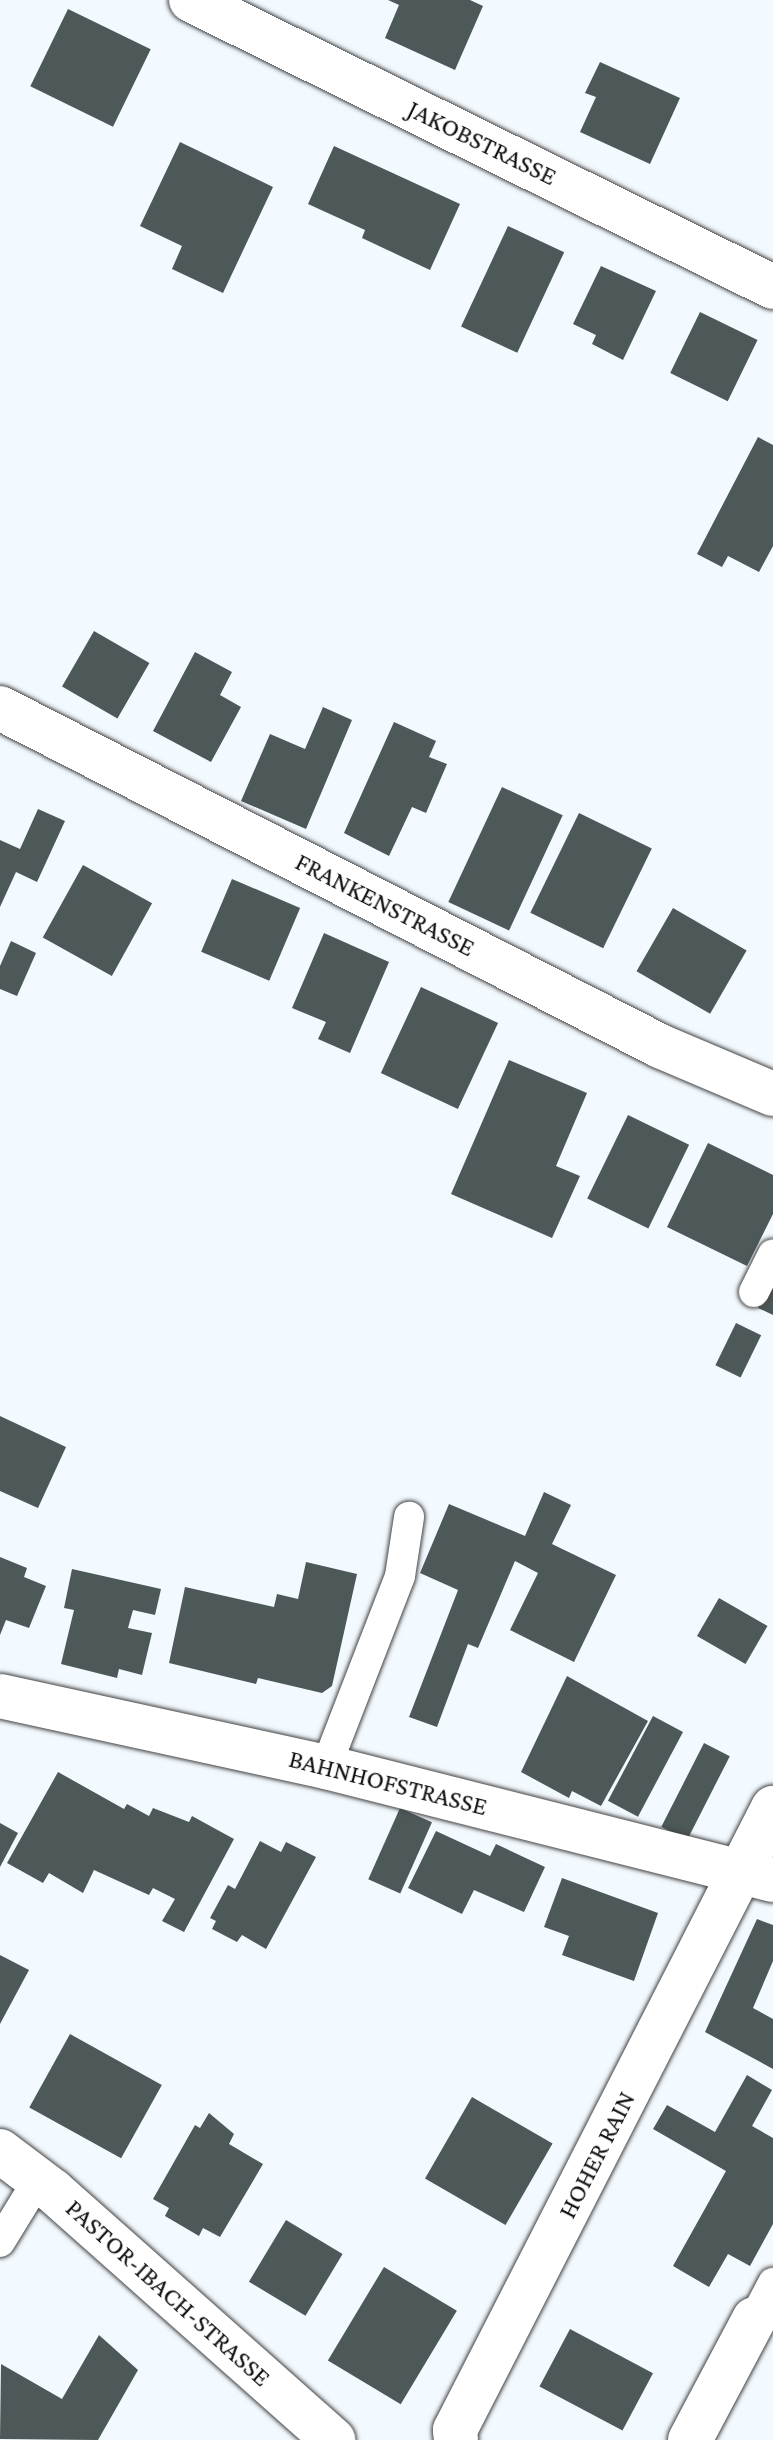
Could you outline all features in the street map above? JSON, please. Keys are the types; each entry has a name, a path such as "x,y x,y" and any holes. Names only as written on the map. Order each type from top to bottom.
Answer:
{"street":[{"name":"JAKOBSTRASSE","path":"191,0 773,287"},
{"name":"FRANKENSTRASSE","path":"0,708 660,1046 773,1094"},
{"name":"BAHNHOFSTRASSE","path":"0,1696 326,1767 758,1876"},
{"name":"HOHER RAIN","path":"456,2440 455,2430 758,1876 773,1808"},
{"name":"PASTOR-IBACH-STRASSE","path":"0,2151 38,2180 333,2440"},
{"path":"690,2440 763,2301"}],"lane":[{"path":"754,1292 773,1254"},
{"path":"326,1767 400,1576 409,1517"},
{"path":"0,2242 38,2180"}],"building":[{"path":"388,0 470,0 483,6 455,70 385,38 399,5"},
{"path":"68,9 151,49 113,127 30,86"},
{"path":"600,62 680,98 650,164 580,132 596,97 585,93"},
{"path":"180,142 273,187 223,293 172,269 182,246 140,226"},
{"path":"334,146 460,204 430,270 362,238 365,230 308,204"},
{"path":"508,226 564,252 517,353 461,327"},
{"path":"601,266 656,291 623,360 592,344 596,335 573,324"},
{"path":"700,312 758,340 728,401 670,373"},
{"path":"758,437 773,445 773,546 759,572 728,556 722,567 697,554"},
{"path":"94,631 149,663 117,718 62,686"},
{"path":"195,652 232,672 220,695 241,707 211,762 153,731"},
{"path":"323,707 352,720 306,829 241,801 270,734 305,749"},
{"path":"394,722 436,741 429,757 447,764 426,813 412,807 389,856 344,833"},
{"path":"502,787 563,815 509,930 448,902"},
{"path":"38,809 65,821 37,882 16,872 0,907 0,840 20,849"},
{"path":"579,813 652,849 603,948 530,913"},
{"path":"83,865 152,903 112,976 43,938"},
{"path":"232,879 300,908 269,981 201,952"},
{"path":"673,908 747,950 710,1014 636,971"},
{"path":"324,933 389,962 350,1053 318,1039 326,1022 292,1008"},
{"path":"11,941 36,953 17,996 0,989 0,966"},
{"path":"421,987 498,1023 458,1109 381,1073"},
{"path":"509,1060 587,1093 556,1166 580,1176 552,1238 451,1194"},
{"path":"628,1115 689,1145 648,1228 587,1199"},
{"path":"708,1143 773,1175 773,1214 747,1266 667,1227"},
{"path":"773,1276 773,1315 758,1308"},
{"path":"736,1323 761,1335 741,1378 715,1365"},
{"path":"0,1416 66,1447 38,1508 0,1491"},
{"path":"544,1492 571,1505 552,1544 616,1575 574,1662 510,1630 538,1573 515,1561 478,1648 468,1644 437,1727 409,1717 458,1590 420,1573 449,1504 525,1536"},
{"path":"0,1557 27,1568 24,1577 46,1586 29,1628 6,1620 0,1635"},
{"path":"306,1562 357,1574 332,1686 322,1693 258,1678 256,1684 169,1663 185,1587 274,1607 277,1594 298,1599"},
{"path":"72,1569 161,1589 155,1615 133,1610 128,1628 152,1633 142,1675 119,1669 117,1678 61,1664 74,1610 64,1608"},
{"path":"719,1598 767,1626 745,1664 697,1636"},
{"path":"567,1676 648,1721 601,1806 572,1791 569,1798 521,1772"},
{"path":"653,1716 683,1732 638,1817 608,1801"},
{"path":"704,1743 730,1756 687,1840 661,1827"},
{"path":"58,1772 124,1809 127,1804 149,1816 153,1808 189,1822 192,1816 234,1839 184,1932 162,1921 175,1899 153,1888 149,1895 94,1870 83,1893 49,1873 43,1883 7,1863"},
{"path":"400,1808 432,1822 400,1893 368,1879"},
{"path":"0,1823 18,1833 0,1867"},
{"path":"436,1831 490,1856 496,1844 545,1867 524,1912 474,1890 462,1914 408,1888"},
{"path":"260,1841 281,1852 286,1842 316,1857 266,1949 242,1935 237,1942 212,1929 216,1921 210,1918 228,1885 235,1889"},
{"path":"562,1878 658,1913 634,1981 562,1955 569,1936 544,1927"},
{"path":"757,1919 773,1925 773,1961 753,2008 773,2019 773,2069 705,2032"},
{"path":"0,1955 29,1970 0,2024"},
{"path":"70,2034 162,2085 121,2158 29,2107"},
{"path":"747,2075 772,2090 752,2126 773,2138 773,2224 750,2266 728,2254 709,2287 673,2266 726,2171 653,2129 667,2105 715,2132"},
{"path":"472,2097 553,2144 506,2225 425,2178"},
{"path":"209,2113 234,2134 229,2144 263,2164 220,2237 203,2228 199,2236 165,2216 169,2208 153,2199 195,2125 200,2128"},
{"path":"286,2220 343,2254 305,2316 249,2282"},
{"path":"384,2267 457,2311 401,2404 328,2360"},
{"path":"570,2329 653,2373 622,2431 539,2386"},
{"path":"99,2335 138,2370 98,2440 0,2439 1,2364 62,2399"}]}
